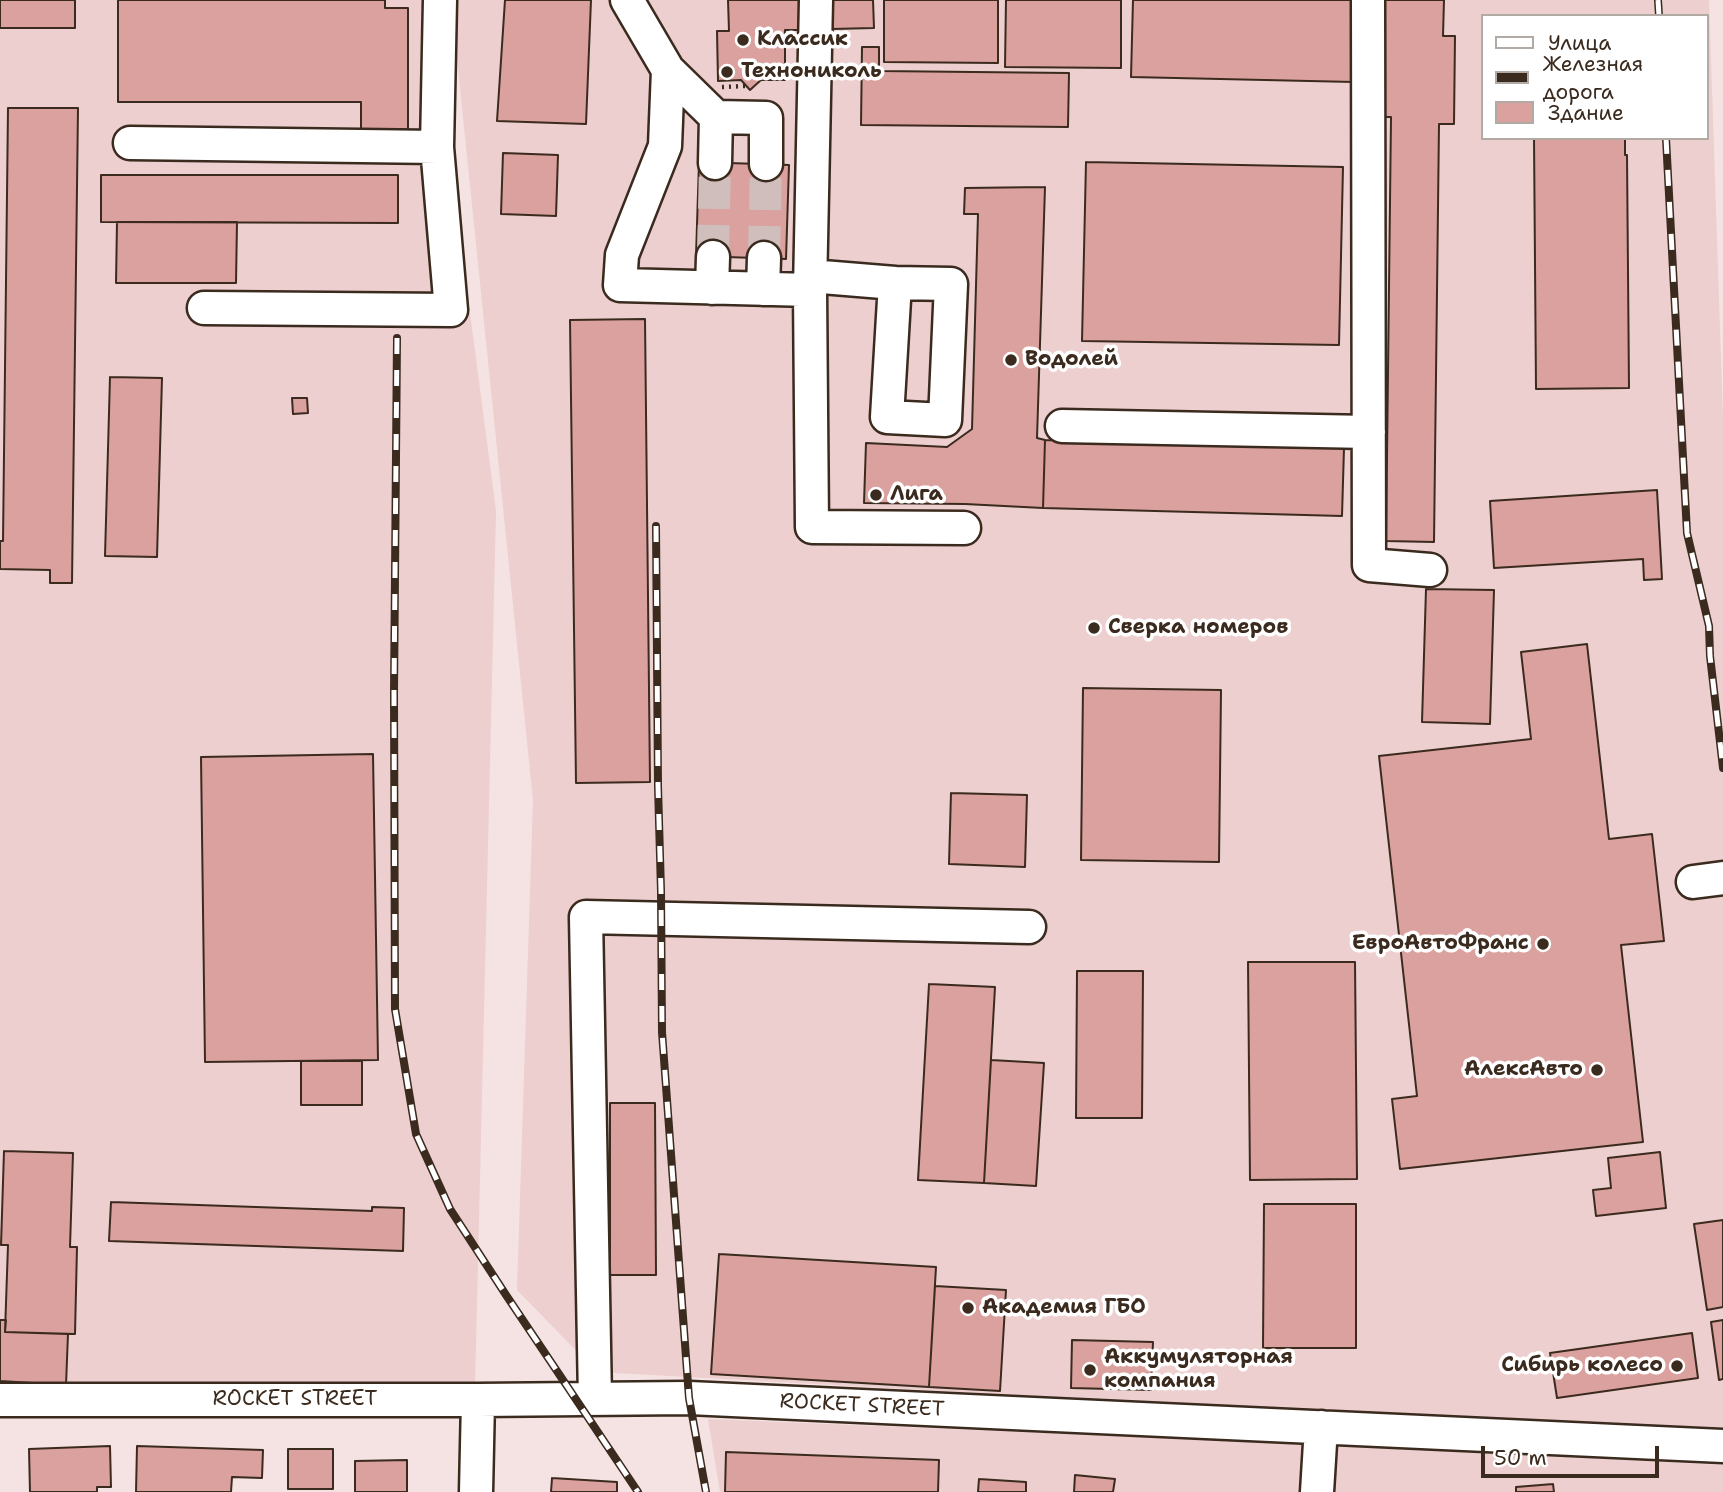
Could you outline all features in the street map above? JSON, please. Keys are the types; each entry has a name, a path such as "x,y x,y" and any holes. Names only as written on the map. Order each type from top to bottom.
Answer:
{"street":[{"path":"204,307 451,310 437,147 440,0"},
{"path":"626,0 668,71 716,117 766,118 766,164"},
{"path":"816,0 810,283 812,527 964,528"},
{"path":"1368,0 1369,565 1430,569"},
{"path":"668,71 665,146 622,255 620,285 713,272 763,274 810,283 895,283"},
{"path":"715,163 716,117"},
{"path":"130,143 437,147"},
{"path":"1062,426 1369,432"},
{"path":"595,1399 586,917 1029,927"},
{"name":"ROCKET STREET","path":"0,1400 703,1399 1723,1446"},
{"path":"476,1492 478,1400"},
{"path":"1317,1492 1321,1427"}],"shaded area":[{"path":"0,0 429,0 496,511 475,1386 0,1386"},
{"path":"451,0 1709,0 1723,419 1723,1434 597,1372 517,1290 533,800"},
{"path":"708,1419 1333,1445 1723,1465 1723,1492 720,1492"}],"building":[{"path":"0,0 75,0 75,28 0,28"},
{"path":"118,0 385,0 385,8 408,8 408,130 361,129 361,102 118,102"},
{"path":"505,0 591,0 586,124 497,121"},
{"path":"728,0 802,0 802,30 785,30 785,80 761,80 750,90 741,80 718,81 717,31 729,31"},
{"path":"831,0 873,0 874,28 832,29"},
{"path":"884,0 998,0 998,63 884,62"},
{"path":"1006,0 1121,0 1121,68 1005,67"},
{"path":"1133,0 1356,0 1354,82 1131,77"},
{"path":"1381,0 1444,0 1443,36 1455,36 1454,124 1439,124 1434,542 1386,541 1391,117 1380,117"},
{"path":"862,47 879,47 879,71 1069,73 1068,127 861,125"},
{"path":"8,108 78,108 72,583 50,583 50,570 0,569 0,541 3,541"},
{"path":"1534,140 1625,140 1629,388 1536,389"},
{"path":"503,153 558,155 556,216 501,214"},
{"path":"699,162 789,165 786,259 696,256"},
{"path":"1086,162 1343,167 1339,345 1082,341"},
{"path":"101,175 398,175 398,223 101,222"},
{"path":"1045,187 1037,438 1045,440 1043,508 864,503 866,443 947,447 972,429 978,214 964,214 965,188"},
{"path":"117,222 237,222 236,283 116,283"},
{"path":"645,319 650,782 576,783 570,320"},
{"path":"110,377 162,378 157,557 105,556"},
{"path":"292,398 307,398 308,413 293,414"},
{"path":"1045,440 1344,448 1342,516 1043,508"},
{"path":"1657,490 1662,579 1644,580 1643,559 1494,568 1490,501"},
{"path":"1426,589 1494,590 1490,724 1422,722"},
{"path":"1587,644 1609,839 1652,834 1664,941 1621,945 1643,1142 1400,1169 1392,1099 1417,1096 1379,756 1531,739 1521,652"},
{"path":"1083,688 1221,690 1219,862 1081,860"},
{"path":"373,754 378,1060 205,1062 201,757"},
{"path":"951,793 1027,795 1025,867 949,864"},
{"path":"1248,962 1355,962 1357,1179 1250,1180"},
{"path":"1077,971 1143,971 1142,1118 1076,1118"},
{"path":"929,984 995,987 984,1183 918,1180"},
{"path":"991,1060 1044,1063 1036,1186 984,1183"},
{"path":"301,1061 362,1061 362,1105 301,1105"},
{"path":"610,1103 655,1103 656,1275 610,1275"},
{"path":"4,1151 73,1153 70,1247 77,1247 75,1334 5,1332 8,1245 1,1245"},
{"path":"1660,1152 1666,1208 1596,1216 1593,1190 1611,1188 1608,1158"},
{"path":"111,1202 372,1211 372,1207 404,1208 403,1251 109,1241"},
{"path":"1264,1204 1356,1204 1356,1348 1263,1348"},
{"path":"1723,1220 1723,1307 1707,1310 1694,1224"},
{"path":"719,1254 936,1267 929,1387 711,1374"},
{"path":"935,1286 1006,1290 1000,1391 929,1387"},
{"path":"0,1320 6,1320 5,1332 68,1334 66,1385 0,1381"},
{"path":"1723,1320 1723,1379 1719,1380 1711,1322"},
{"path":"1692,1333 1698,1378 1557,1398 1550,1353"},
{"path":"1072,1340 1153,1342 1151,1390 1071,1388"},
{"path":"110,1446 111,1487 97,1487 97,1492 30,1492 29,1449"},
{"path":"137,1446 263,1450 262,1478 232,1477 231,1492 136,1492"},
{"path":"288,1449 333,1449 333,1489 288,1489"},
{"path":"726,1452 939,1460 938,1492 725,1492"},
{"path":"407,1460 407,1492 355,1492 355,1461"},
{"path":"1075,1475 1115,1479 1113,1492 1074,1492"},
{"path":"552,1478 617,1482 617,1492 551,1492"},
{"path":"979,1479 1026,1482 1026,1492 978,1492"},
{"path":"1553,1484 1554,1492 1516,1492 1516,1487"}],"tunnel":[{"path":"713,257 715,163"},
{"path":"764,258 766,164"}],"railway":[{"path":"1658,0 1659,14"},
{"path":"1666,140 1687,533 1709,626 1723,768"},
{"path":"397,338 395,1009 416,1134 450,1209 638,1492"},
{"path":"656,526 662,1032 689,1398 706,1492"}],"place":[{"name":"Классик","path":"743,40"},
{"name":"Технониколь","path":"727,72"},
{"name":"Водолей","path":"1011,360"},
{"name":"Лига","path":"876,495"},
{"name":"Сверка номеров","path":"1094,628"},
{"name":"ЕвроАвтоФранс","path":"1543,944"},
{"name":"АлексАвто","path":"1597,1070"},
{"name":"Академия ГБО","path":"968,1308"},
{"name":"Сибирь колесо","path":"1677,1366"},
{"name":"Аккумуляторная компания","path":"1090,1370"}]}
